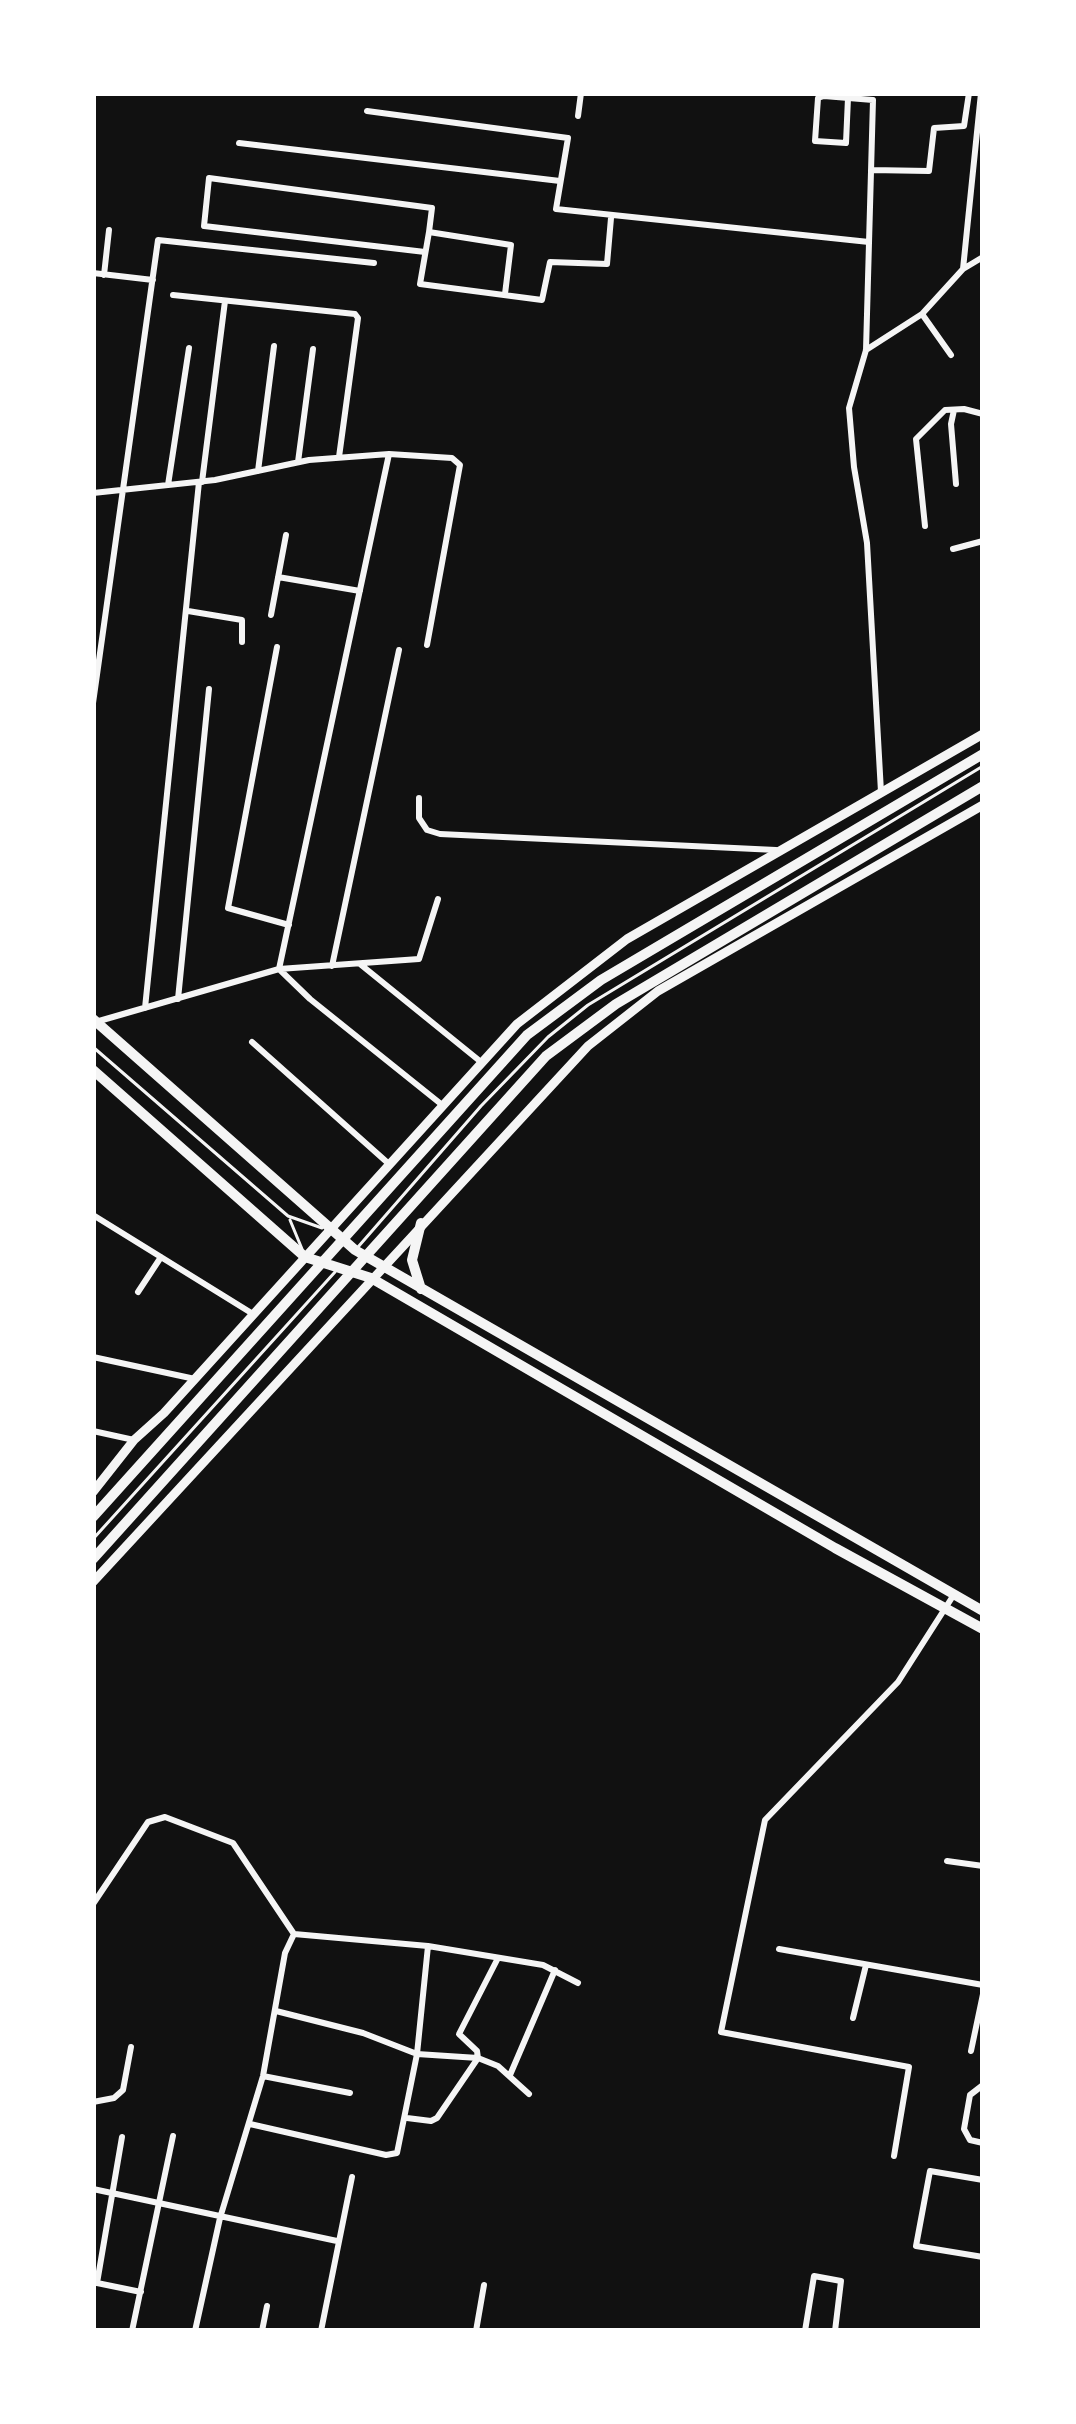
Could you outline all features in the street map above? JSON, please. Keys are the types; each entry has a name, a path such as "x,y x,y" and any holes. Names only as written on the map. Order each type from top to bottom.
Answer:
{"main road":[{"path":"93,1517 527,1035 601,980 983,754"},
{"path":"93,1559 546,1056 616,1004 983,787"},
{"path":"94,1020 355,1250 983,1611"},
{"path":"93,1070 305,1257 370,1278 983,1629"},
{"path":"422,1223 412,1260 422,1290"},
{"path":"559,1387 567,1374"}],"street":[{"path":"578,116 580,93"},
{"path":"871,170 929,171 934,128 964,126 969,93"},
{"path":"962,269 980,93"},
{"path":"848,98 846,143 815,141 818,98 873,96 866,350 849,407 867,543 881,792"},
{"path":"367,111 568,138 556,209 869,242"},
{"path":"238,143 560,182"},
{"path":"425,252 204,226 209,178 432,208 420,284 542,300 550,262 607,264 611,218"},
{"path":"104,274 109,230"},
{"path":"429,232 511,245 505,295"},
{"path":"93,703 158,240 374,263"},
{"path":"866,350 922,314 962,269 983,257"},
{"path":"93,273 153,280"},
{"path":"173,295 355,314 339,457"},
{"path":"145,1008 179,662 225,301"},
{"path":"922,314 951,355"},
{"path":"258,471 274,346"},
{"path":"168,485 189,348"},
{"path":"298,462 314,349"},
{"path":"955,409 951,424 956,484"},
{"path":"925,526 916,439 945,410 983,414"},
{"path":"279,969 389,454"},
{"path":"93,493 201,482 339,457 452,458 460,465 427,645"},
{"path":"272,615 286,535"},
{"path":"952,549 983,541"},
{"path":"278,577 360,591"},
{"path":"188,611 242,620 242,642"},
{"path":"277,647 227,905 230,910 289,925"},
{"path":"332,966 399,650"},
{"path":"178,998 209,689"},
{"path":"94,1490 134,1440 517,1024 591,963 983,734"},
{"path":"419,798 419,818 427,830 440,834 780,851"},
{"path":"93,1582 573,1060 623,1016 983,806"},
{"path":"94,1020 279,969 419,959 438,899"},
{"path":"359,964 481,1062"},
{"path":"279,969 441,1104"},
{"path":"252,1042 389,1164"},
{"path":"93,1215 254,1314"},
{"path":"138,1292 161,1257"},
{"path":"93,1358 195,1379"},
{"path":"93,1431 134,1440"},
{"path":"894,2156 910,2067 721,2032 766,1820 898,1682 953,1596"},
{"path":"93,1904 148,1822 165,1817 232,1844 294,1934"},
{"path":"946,1861 983,1866"},
{"path":"294,1934 428,1946 498,1958 555,1970 578,1983"},
{"path":"195,2331 220,2218 263,2076 285,1953 294,1934"},
{"path":"250,2123 392,2155 400,2148 428,1946"},
{"path":"779,1949 983,1990 971,2051"},
{"path":"406,2118 437,2118 478,2057 477,2050 459,2034 498,1958"},
{"path":"854,2018 866,1964"},
{"path":"509,2074 555,1970"},
{"path":"276,2012 363,2033 416,2054 478,2057 509,2074 529,2094"},
{"path":"93,2102 114,2098 123,2090 131,2047"},
{"path":"263,2076 350,2093"},
{"path":"983,2085 970,2095 964,2129 970,2140 983,2144"},
{"path":"132,2331 173,2135"},
{"path":"122,2137 97,2283 141,2292"},
{"path":"983,2180 930,2171 916,2246 983,2257"},
{"path":"321,2331 352,2177"},
{"path":"93,2189 337,2242"},
{"path":"805,2331 814,2276 841,2281 835,2331"},
{"path":"476,2331 484,2284"},
{"path":"262,2331 267,2306"}],"lane":[{"path":"355,1250 481,1106 548,1037 588,1005 983,766"},
{"path":"93,1047 288,1216 330,1231"},
{"path":"288,1216 305,1257"},
{"path":"93,1539 339,1268"}]}
